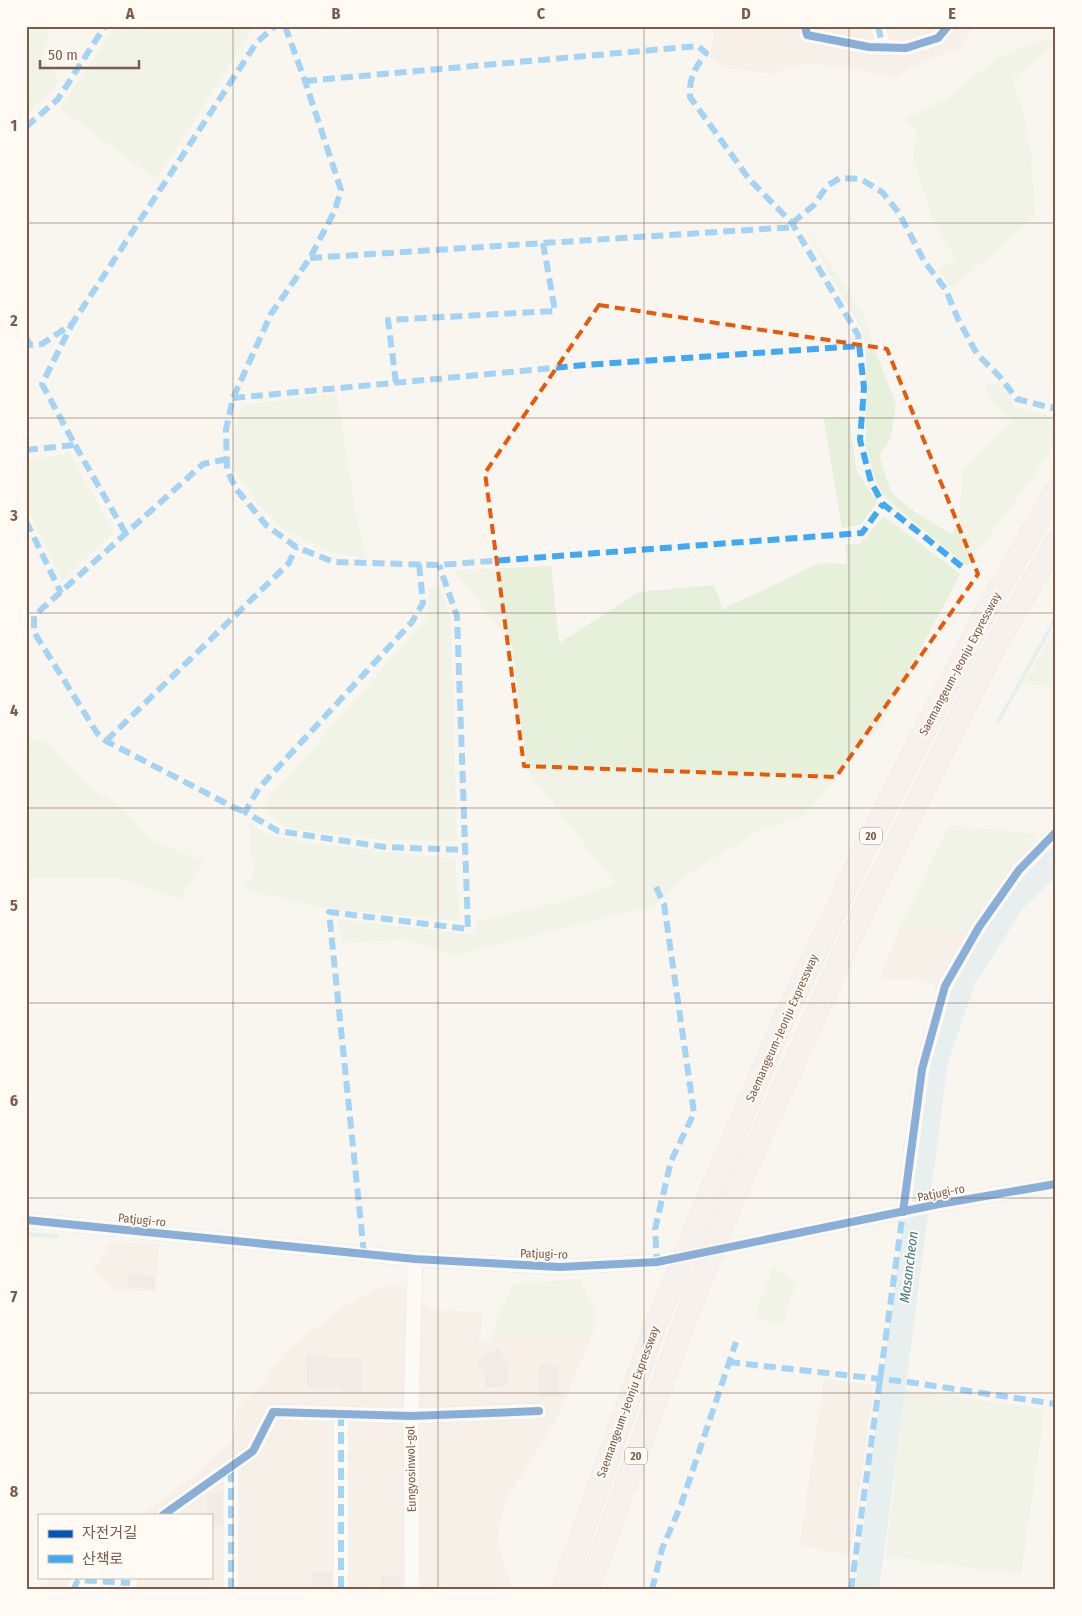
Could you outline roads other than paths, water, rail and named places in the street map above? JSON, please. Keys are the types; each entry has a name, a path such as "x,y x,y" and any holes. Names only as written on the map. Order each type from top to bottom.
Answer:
{"highway":[{"name":"Saemangeum-Jeonju Expressway","path":"562,1590 654,1329 784,1019 869,840 978,626 1056,490"},
{"name":"Saemangeum-Jeonju Expressway","path":"588,1590 684,1323 737,1190 849,941 994,650 1056,542"},
{"path":"595,1568 596,1590"}],"street":[{"path":"805,26 807,35 869,47 906,48 938,38 948,26"},
{"path":"878,26 883,47"},
{"path":"905,1212 922,1068 945,986 980,927 1019,870 1056,832"},
{"name":"Patjugi-ro","path":"26,1220 415,1259 560,1267 657,1262 931,1206 1056,1184"},
{"name":"Eungyosinwol-gol","path":"412,1590 410,1416 415,1259"},
{"path":"164,1514 253,1451 273,1412 410,1416 539,1411"},
{"path":"341,1414 341,1590"},
{"path":"231,1466 231,1590"},
{"path":"73,1590 78,1580 130,1583"}],"waterway":[{"path":"999,720 1056,618"},
{"name":"Masancheon","path":"867,1590 936,1060 964,979 1014,900 1056,860"},
{"path":"26,1234 57,1236"}]}
